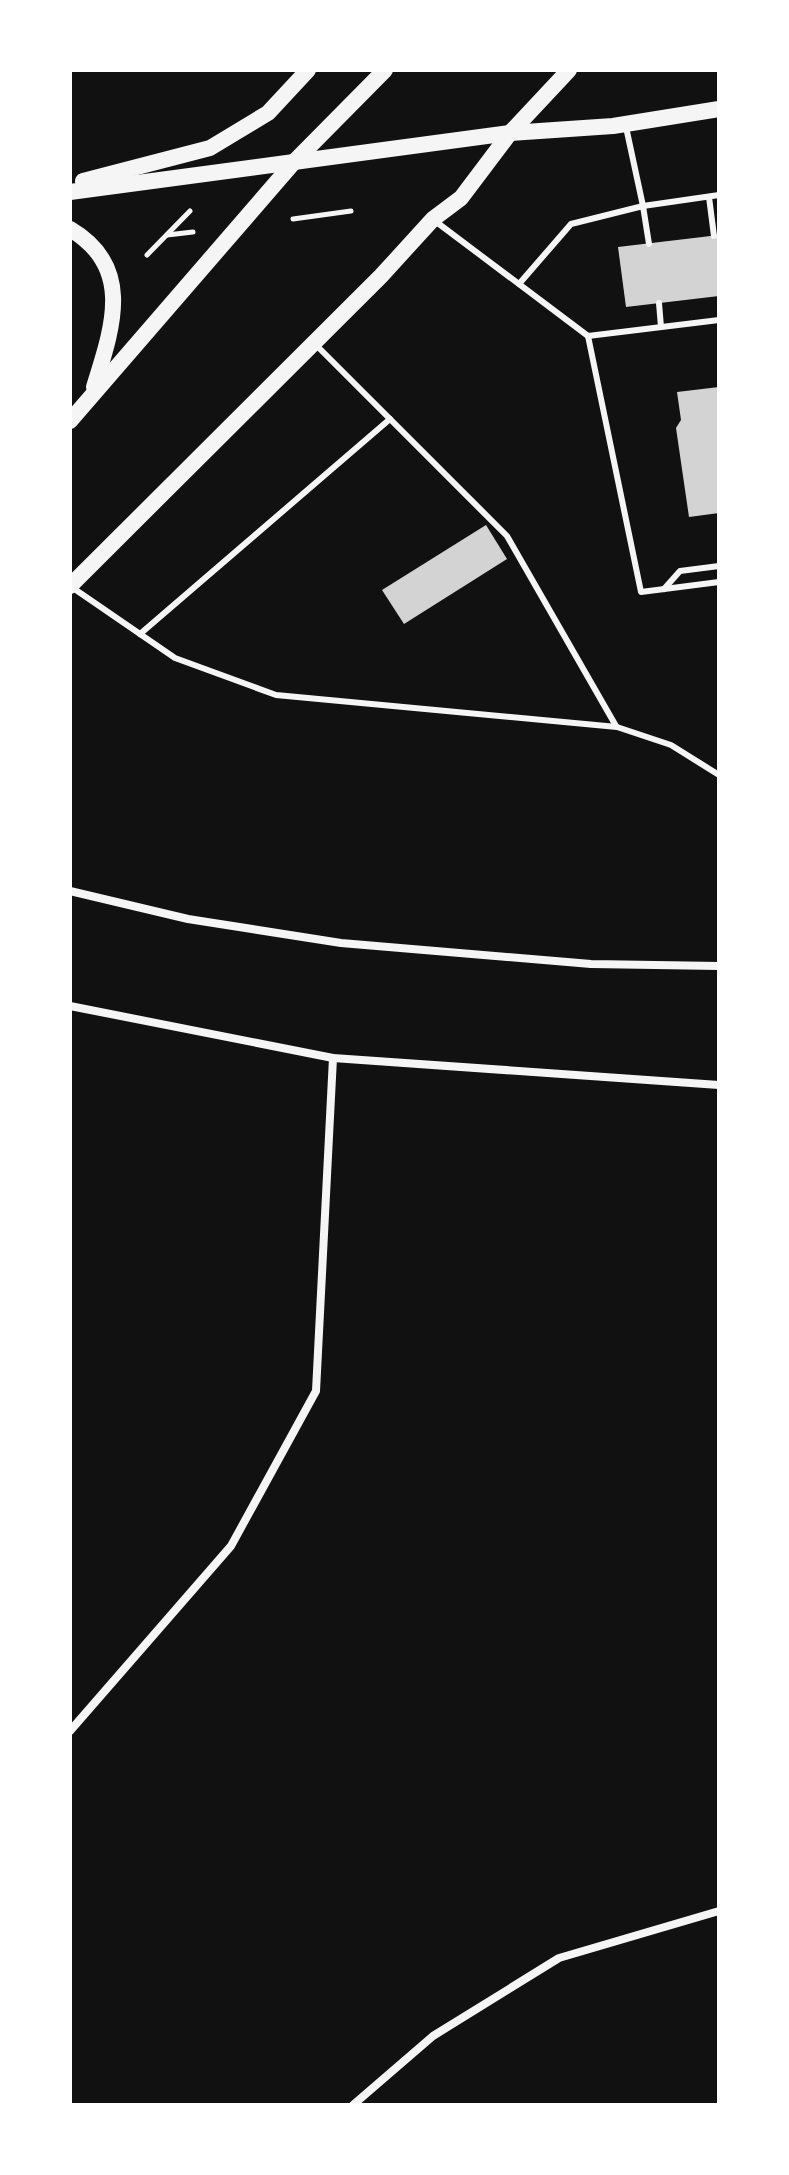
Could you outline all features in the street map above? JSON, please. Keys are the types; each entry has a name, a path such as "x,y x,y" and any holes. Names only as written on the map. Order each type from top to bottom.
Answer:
{"main road":[{"path":"70,185 210,148 268,113 308,70"},
{"path":"70,421 294,162 385,70"},
{"path":"70,586 381,276 433,219 461,198 510,133 569,70"},
{"path":"70,192 510,133 626,124 719,109"},
{"path":"70,229 96,247 102,256 107,264 112,292 111,331 92,395"}],"street":[{"path":"70,891 188,919 341,943 591,964 719,966"},
{"path":"70,1006 333,1058 719,1085"},
{"path":"70,1731 231,1546 316,1391 333,1058"},
{"path":"353,2105 433,2036 559,1958 719,1911"}],"lane":[{"path":"626,124 649,244"},
{"path":"519,284 571,224 643,206 719,195"},
{"path":"709,197 714,236"},
{"path":"433,219 588,336 641,592 719,582"},
{"path":"659,303 661,327"},
{"path":"588,336 719,320"},
{"path":"314,343 507,536 617,727"},
{"path":"140,634 390,419"},
{"path":"664,589 680,571 719,566"},
{"path":"70,586 175,658 276,695 617,727 671,745 718,772"}],"path":[{"path":"147,255 190,211"},
{"path":"293,219 351,211"},
{"path":"166,235 193,232"}],"building":[{"path":"719,235 719,296 626,307 618,247"},
{"path":"719,387 719,513 689,517 676,428 681,420 677,392"},
{"path":"486,525 507,559 404,624 382,590"}]}
